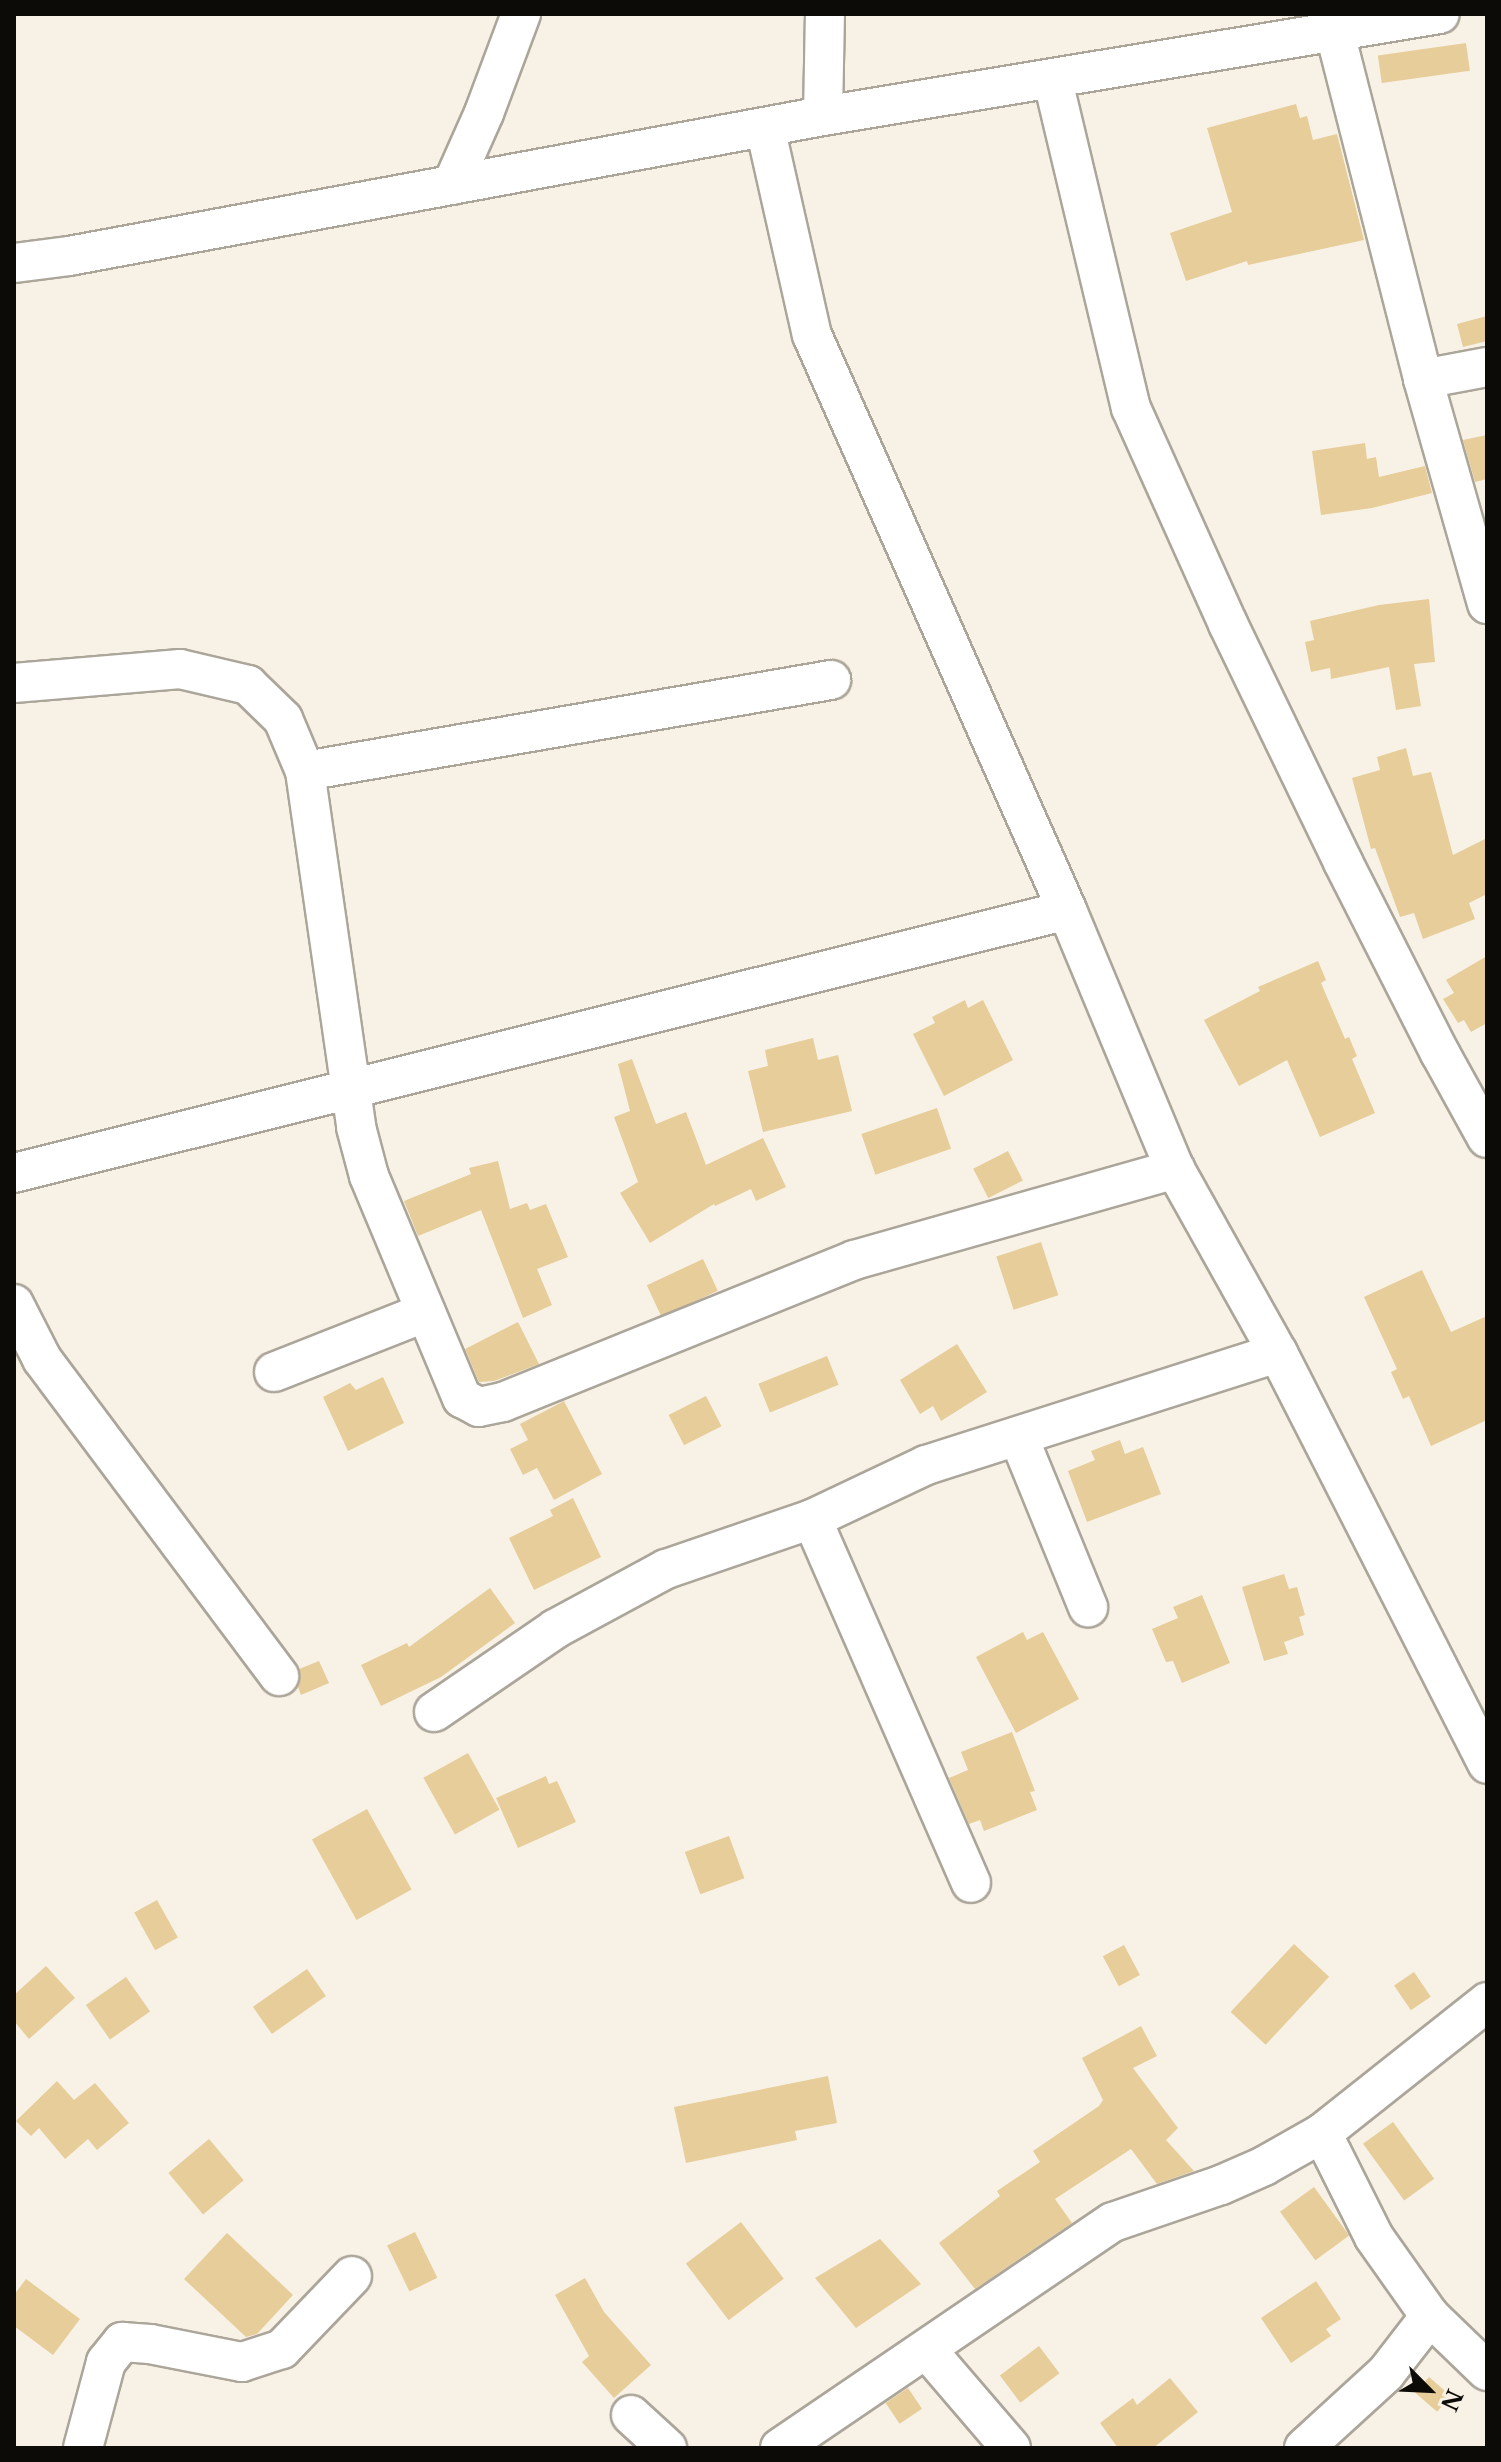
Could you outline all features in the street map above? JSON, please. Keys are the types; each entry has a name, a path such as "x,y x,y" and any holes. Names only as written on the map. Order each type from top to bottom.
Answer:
{"street":[{"path":"452,185 484,113 521,14"},
{"path":"823,116 825,14"},
{"path":"14,263 823,116 1053,81 1440,14"},
{"path":"1335,33 1423,379 1487,604"},
{"path":"1053,81 1131,408 1228,624 1343,862 1487,1138"},
{"path":"765,127 812,335 1067,910 1175,1169 1278,1353 1485,1754"},
{"path":"1423,379 1487,367"},
{"path":"14,683 180,669 248,685 283,719 305,771 356,1127 369,1176 462,1398 479,1407 503,1402 854,1260 1175,1169"},
{"path":"305,771 831,680"},
{"path":"14,1173 351,1088 394,1081 1067,910"},
{"path":"14,1304 42,1359 279,1676"},
{"path":"274,1372 426,1312"},
{"path":"434,1712 555,1629 666,1569 812,1519 926,1465 1019,1438 1278,1353"},
{"path":"1019,1438 1088,1607"},
{"path":"812,1519 971,1883"},
{"path":"780,2448 1113,2222 1250,2173 1322,2133 1487,2002"},
{"path":"1322,2133 1374,2237 1430,2316 1487,2371"},
{"path":"83,2448 106,2362 122,2342 150,2344 242,2362 282,2349 352,2276"},
{"path":"1304,2448 1386,2373 1430,2316"},
{"path":"927,2350 1011,2448"},
{"path":"631,2415 667,2448"}],"building":[{"path":"1466,43 1470,71 1382,83 1378,55"},
{"path":"1296,104 1300,118 1307,116 1313,140 1337,134 1364,240 1248,265 1247,261 1186,281 1170,233 1232,212 1207,128"},
{"path":"1487,316 1487,341 1463,347 1457,324"},
{"path":"1487,435 1487,479 1475,482 1463,440"},
{"path":"1365,443 1367,459 1376,457 1379,477 1425,466 1432,493 1372,508 1321,515 1312,451"},
{"path":"1429,599 1435,662 1414,664 1421,706 1396,710 1389,667 1331,679 1330,668 1311,672 1305,642 1314,640 1310,621 1379,605"},
{"path":"1406,748 1413,776 1431,772 1453,855 1487,838 1487,894 1469,903 1475,919 1423,939 1414,913 1400,917 1375,848 1371,849 1352,778 1380,770 1377,757"},
{"path":"1487,956 1487,1023 1471,1032 1464,1020 1458,1023 1443,999 1454,993 1446,980"},
{"path":"1318,961 1326,980 1321,983 1345,1039 1349,1037 1357,1056 1352,1059 1375,1113 1320,1137 1287,1060 1239,1086 1204,1020 1260,991 1258,987"},
{"path":"965,1000 968,1008 983,1000 1013,1060 944,1096 913,1034 935,1023 932,1017"},
{"path":"813,1038 818,1060 838,1055 852,1111 763,1132 748,1071 768,1066 765,1050"},
{"path":"632,1059 656,1124 686,1112 706,1165 763,1138 786,1187 756,1201 751,1189 714,1204 650,1243 620,1193 638,1182 614,1117 630,1111 618,1064"},
{"path":"937,1108 951,1149 875,1175 861,1134"},
{"path":"1008,1151 1023,1180 988,1198 973,1169"},
{"path":"498,1161 510,1209 527,1203 530,1210 546,1204 568,1257 537,1269 552,1305 523,1318 481,1210 418,1236 404,1201 471,1174 469,1168"},
{"path":"1041,1242 1058,1295 1014,1310 996,1257"},
{"path":"703,1259 718,1291 662,1317 647,1285"},
{"path":"1422,1270 1451,1332 1487,1316 1487,1420 1431,1446 1409,1396 1403,1399 1391,1372 1397,1369 1364,1297"},
{"path":"518,1322 539,1364 494,1381 479,1382 465,1349"},
{"path":"957,1344 987,1392 941,1421 933,1406 920,1414 900,1380"},
{"path":"827,1356 839,1385 770,1412 758,1384"},
{"path":"383,1377 404,1423 348,1451 323,1397 350,1383 356,1390"},
{"path":"706,1396 721,1426 684,1445 669,1415"},
{"path":"564,1401 602,1474 554,1500 537,1468 523,1475 510,1449 528,1440 520,1424"},
{"path":"1120,1440 1125,1454 1143,1447 1161,1494 1087,1522 1068,1471 1095,1460 1091,1451"},
{"path":"573,1498 601,1557 534,1590 509,1538 553,1516 550,1510"},
{"path":"1284,1574 1289,1589 1297,1587 1305,1615 1299,1617 1304,1635 1284,1642 1288,1654 1264,1661 1242,1587"},
{"path":"490,1588 515,1623 441,1677 381,1706 361,1665 407,1643 409,1647"},
{"path":"1202,1595 1230,1663 1182,1683 1173,1661 1166,1662 1152,1629 1178,1618 1173,1607"},
{"path":"1023,1632 1027,1640 1043,1632 1079,1699 1016,1733 976,1657"},
{"path":"319,1661 329,1683 301,1695 299,1669"},
{"path":"1012,1732 1035,1791 1030,1792 1037,1810 984,1831 980,1820 969,1824 949,1778 968,1770 961,1752"},
{"path":"468,1753 500,1810 455,1835 423,1778"},
{"path":"546,1776 549,1784 557,1781 576,1822 518,1848 496,1798"},
{"path":"367,1809 412,1889 357,1920 312,1840"},
{"path":"729,1836 744,1878 700,1894 685,1852"},
{"path":"157,1900 178,1938 155,1950 134,1913"},
{"path":"1294,1944 1329,1977 1266,2045 1231,2012"},
{"path":"1124,1945 1140,1975 1119,1986 1103,1956"},
{"path":"46,1966 75,1998 29,2039 14,2021 14,1995"},
{"path":"307,1969 326,1996 272,2034 253,2007"},
{"path":"1414,1972 1431,1997 1411,2010 1394,1985"},
{"path":"126,1977 150,2011 110,2040 86,2005"},
{"path":"1141,2026 1157,2056 1133,2068 1178,2128 1166,2140 1194,2171 1157,2184 1131,2149 1055,2199 1072,2223 975,2289 939,2243 1000,2196 997,2191 1040,2162 1033,2151 1099,2106 1103,2100 1082,2058"},
{"path":"828,2076 837,2123 795,2131 797,2140 686,2163 674,2107"},
{"path":"57,2081 74,2100 95,2083 129,2123 97,2150 88,2139 65,2159 39,2128 31,2136 16,2121"},
{"path":"1393,2122 1434,2179 1404,2200 1363,2144"},
{"path":"209,2139 244,2180 203,2214 168,2173"},
{"path":"1314,2187 1349,2236 1315,2260 1280,2212"},
{"path":"741,2222 784,2279 729,2320 686,2264"},
{"path":"415,2232 437,2278 409,2291 387,2246"},
{"path":"227,2233 293,2295 257,2334 246,2337 184,2279"},
{"path":"880,2239 921,2284 856,2328 815,2278"},
{"path":"585,2278 604,2312 651,2365 614,2398 582,2362 589,2356 555,2295"},
{"path":"26,2279 80,2319 53,2355 14,2326 14,2295"},
{"path":"1316,2281 1341,2319 1326,2329 1331,2336 1291,2363 1261,2318"},
{"path":"1039,2346 1059,2373 1020,2403 1000,2375"},
{"path":"1429,2377 1451,2396 1437,2412 1415,2393"},
{"path":"1170,2378 1198,2412 1153,2448 1118,2448 1100,2423 1133,2398 1137,2405"},
{"path":"908,2388 922,2409 900,2424 886,2403"}]}
